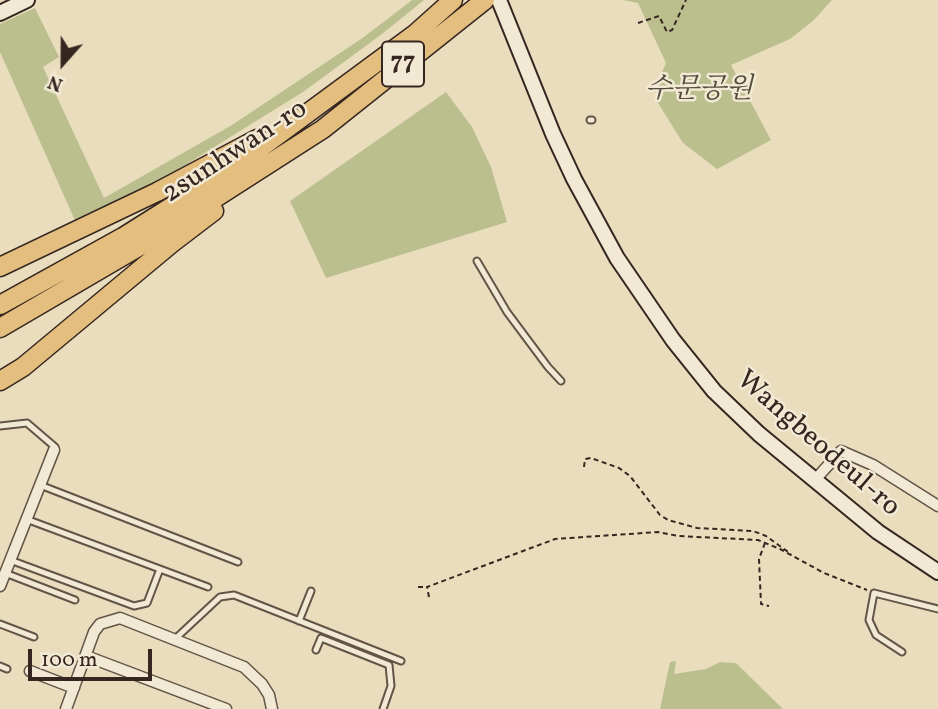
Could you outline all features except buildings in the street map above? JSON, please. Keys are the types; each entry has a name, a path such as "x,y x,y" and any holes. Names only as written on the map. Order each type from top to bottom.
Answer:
{"highway":[{"name":"2sunhwan-ro","path":"35,288 236,166 415,34 453,0"},
{"name":"2sunhwan-ro","path":"0,328 147,243 323,129 485,0"},
{"path":"0,267 157,192 306,113"},
{"path":"0,381 23,367 172,243 323,129"},
{"path":"0,305 35,288"},
{"path":"0,313 35,288"}],"main road":[{"path":"0,13 27,0"},
{"name":"Wangbeodeul-ro","path":"501,4 553,134 574,178 617,258 673,340 714,391 759,434 888,539 938,572"}],"street":[{"path":"0,586 6,564 54,450"},
{"path":"814,481 841,451 873,465 938,506"},
{"path":"66,709 94,632 100,624 120,618 244,667 262,684 269,695 272,709"},
{"path":"86,656 226,709"},
{"path":"30,671 74,688"}],"lane":[{"path":"477,261 507,312 561,381"},
{"path":"0,426 27,423 55,447 54,450"},
{"path":"40,485 238,562"},
{"path":"26,519 208,587"},
{"path":"6,564 134,606 147,603 160,569"},
{"path":"6,564 75,600"},
{"path":"299,621 311,592"},
{"path":"902,652 876,635 869,620 874,593 938,609"},
{"path":"175,639 220,597 234,595 401,661"},
{"path":"0,624 34,637"},
{"path":"316,650 321,638 389,665 391,686 383,709"}],"path":[{"path":"638,23 659,16 667,32 672,30 686,0"},
{"path":"584,467 585,458 590,458 619,468 631,476 660,515 668,520 698,528 753,531 766,536 801,561"},
{"path":"418,587 427,587 555,539 659,532 678,536 734,537 765,542 874,593"},
{"path":"765,542 759,559 761,604 769,606"},
{"path":"427,587 429,597"}],"green space":[{"path":"412,0 424,0 303,92 140,193 77,225 0,52 0,24 35,8 59,57 43,67 104,198 232,125 364,37"},
{"name":"수문공원","path":"623,0 832,0 813,21 790,39 731,65 771,140 717,169 683,143 658,103 655,88 666,63 638,3"},
{"path":"446,92 472,127 491,167 507,222 326,278 290,201"},
{"path":"676,661 674,674 706,669 720,662 736,663 783,709 660,709 670,662"}]}
